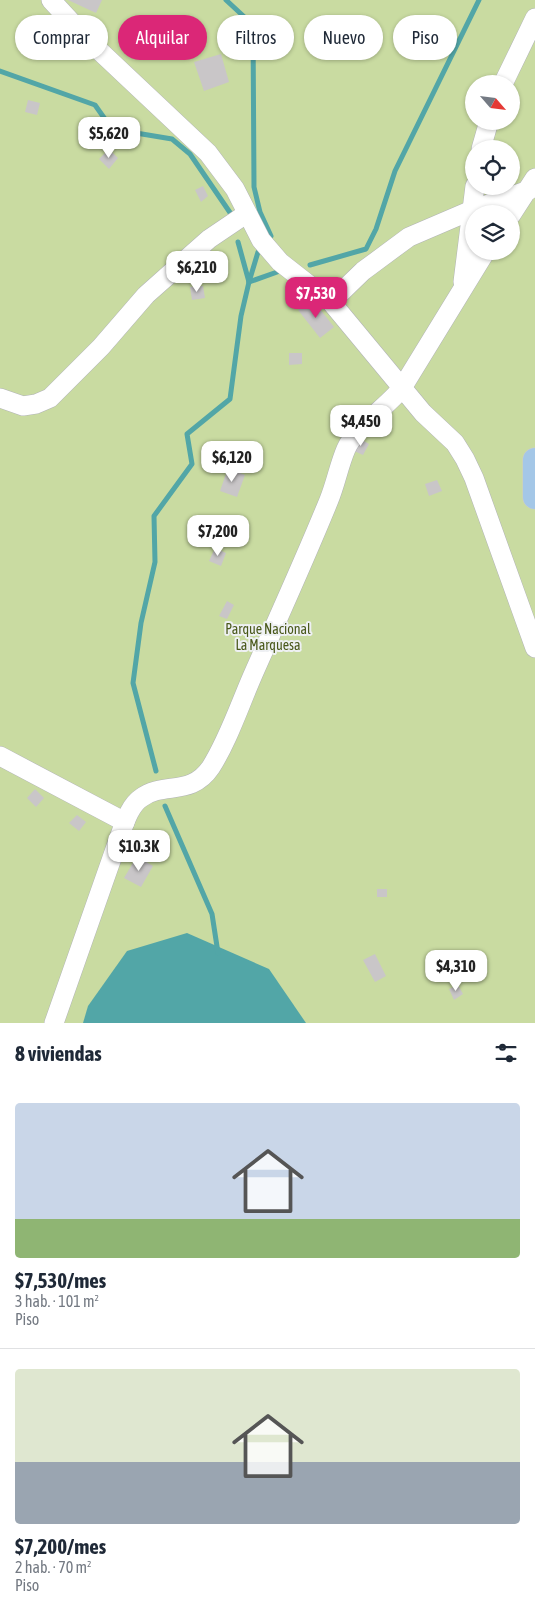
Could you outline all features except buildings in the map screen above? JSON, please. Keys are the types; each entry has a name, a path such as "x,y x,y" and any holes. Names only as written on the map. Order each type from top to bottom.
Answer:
{"main road":[{"path":"535,460 535,497"}],"street":[{"path":"51,0 88,40 208,153 235,189 246,214 261,240 280,262 331,302 422,414 455,443 466,459 535,648"},
{"path":"508,75 535,18"},
{"path":"484,205 532,184"},
{"path":"518,205 532,184"},
{"path":"331,302 363,271 409,236 465,213"},
{"path":"0,398 23,406 36,404 50,398 101,347 146,295 209,239 246,214"},
{"path":"463,285 466,260"},
{"path":"54,1023 125,822 139,799 154,791 176,789 194,784 210,768 230,727 326,508 346,449 355,434 389,404 402,388 480,260"},
{"path":"0,756 125,822"}],"green space":[{"name":"Parque Nacional La Marquesa","path":"0,0 535,0 535,1023 0,1023"}],"water":[{"path":"187,933 269,969 306,1023 83,1023 88,1006 127,951"}],"waterway":[{"path":"226,0 253,25 254,187 260,212 271,236"},
{"path":"310,265 366,249 376,229 395,171 479,0"},
{"path":"0,71 95,105 112,129 172,139 190,154 231,214"},
{"path":"156,771 133,683 141,623 155,562 154,516 192,464 187,434 230,399 241,316 249,282 238,242"},
{"path":"249,282 258,252"},
{"path":"249,282 280,271"},
{"path":"165,806 212,914 218,953"}]}
